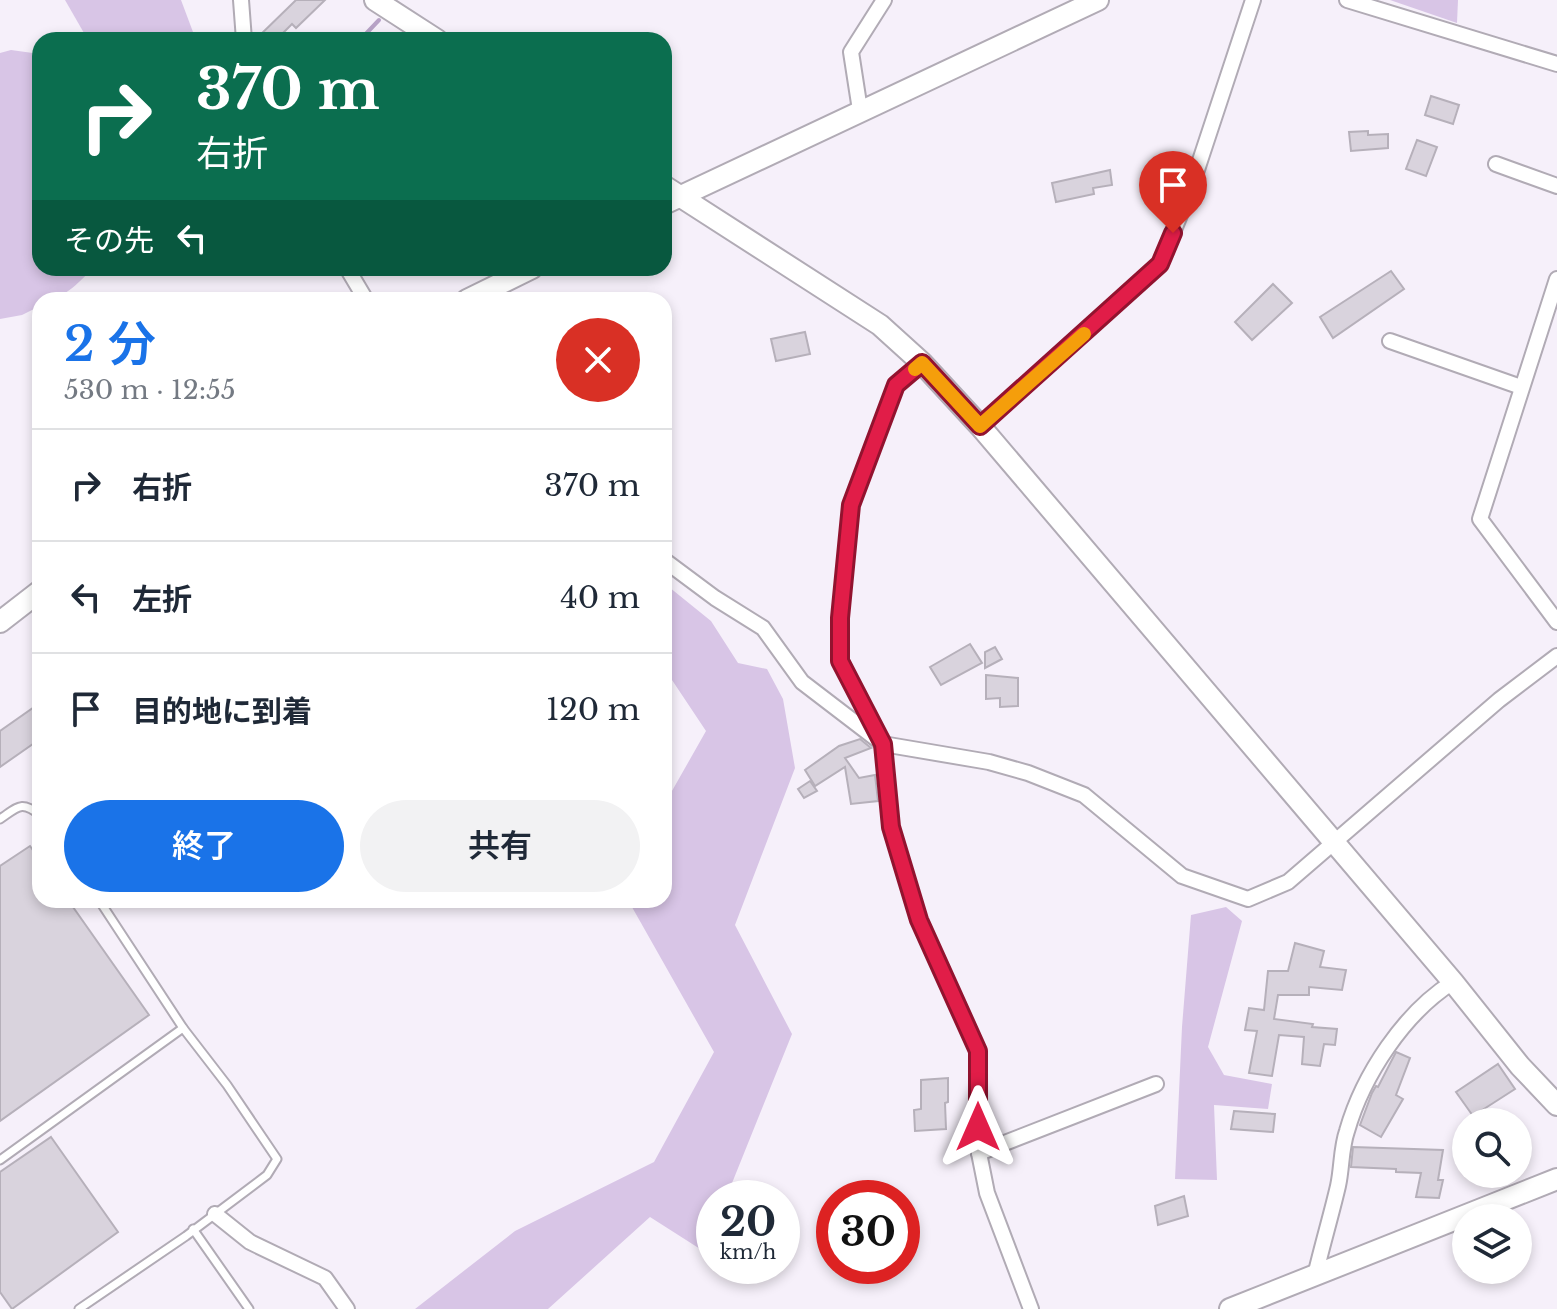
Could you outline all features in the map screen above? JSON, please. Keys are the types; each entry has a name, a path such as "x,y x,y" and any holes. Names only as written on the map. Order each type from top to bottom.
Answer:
{"street":[{"path":"241,0 243,32"},
{"path":"375,0 425,32"},
{"path":"860,110 851,52 884,0"},
{"path":"672,194 1098,0"},
{"path":"980,426 1160,264 1191,188 1253,0"},
{"path":"1347,0 1557,64"},
{"path":"1496,164 1557,186"},
{"path":"672,197 880,325 922,363 980,426 1453,982 1520,1066 1557,1105"},
{"path":"483,292 516,276"},
{"path":"1557,279 1480,519 1557,622"},
{"path":"1390,341 1521,387"},
{"path":"922,363 896,385 851,505 840,618 840,661 883,744 891,827 919,920 978,1051 979,1153 987,1193 1031,1309"},
{"path":"672,566 763,628 802,682 883,744 989,762 1028,773 1084,795 1182,876 1248,899 1288,882 1499,700 1557,656"},
{"path":"0,622 32,597"},
{"path":"1315,1276 1339,1182 1346,1133 1361,1092 1387,1047 1436,993 1453,982"},
{"path":"979,1153 1156,1084"},
{"path":"1230,1309 1557,1179"},
{"path":"215,1214 250,1242 325,1278 347,1309"}],"lane":[{"path":"0,819 20,805 32,809"},
{"path":"79,1309 267,1175 277,1159 235,1096 183,1028 104,908"},
{"path":"0,1160 183,1028"},
{"path":"193,1229 249,1309"}],"shaded area":[{"path":"65,0 181,0 193,32 83,32"},
{"path":"1390,0 1458,0 1457,23"},
{"path":"11,50 32,53 32,276 85,276 66,292 32,292 32,310 0,319 0,53"},
{"path":"672,589 711,621 738,663 767,669 783,699 795,768 735,925 792,1034 733,1180 696,1180 696,1246 650,1217 548,1309 415,1309 515,1231 654,1162 714,1052 633,908 672,908 672,791 706,731 672,680"},
{"path":"1226,907 1242,921 1208,1047 1224,1075 1272,1084 1268,1109 1214,1105 1217,1180 1175,1179 1191,915"}],"building":[{"path":"296,0 325,0 296,28 292,24 284,32 263,32"},
{"path":"1431,96 1459,105 1453,124 1425,115"},
{"path":"1368,131 1368,135 1388,134 1388,148 1351,151 1349,132"},
{"path":"1417,140 1437,147 1426,176 1406,169"},
{"path":"1110,170 1112,185 1093,188 1094,194 1056,202 1052,183"},
{"path":"1391,271 1404,289 1333,338 1320,317"},
{"path":"1273,284 1292,303 1252,340 1235,322"},
{"path":"805,332 810,354 776,361 771,339"},
{"path":"970,644 982,663 941,685 930,667"},
{"path":"995,647 1002,659 985,668 985,652"},
{"path":"986,675 1018,678 1018,706 1000,707 1000,698 986,699"},
{"path":"32,709 32,745 0,767 0,731"},
{"path":"860,739 871,748 845,758 859,778 875,775 878,801 851,804 845,767 815,786 805,770 839,746"},
{"path":"810,781 817,791 804,798 798,789"},
{"path":"30,846 32,908 74,908 149,1015 0,1121 0,866"},
{"path":"1295,943 1324,951 1320,967 1346,970 1342,990 1309,987 1309,995 1278,995 1274,1019 1337,1029 1335,1045 1324,1044 1320,1066 1302,1064 1304,1037 1279,1035 1272,1076 1249,1073 1257,1031 1245,1030 1249,1008 1264,1010 1268,971 1288,971"},
{"path":"1396,1052 1410,1058 1396,1095 1403,1099 1381,1137 1360,1125 1372,1093"},
{"path":"1498,1064 1515,1089 1485,1108 1467,1108 1456,1092"},
{"path":"948,1078 946,1129 915,1131 914,1110 921,1109 921,1080"},
{"path":"1234,1111 1275,1114 1273,1132 1231,1129"},
{"path":"51,1137 118,1232 12,1309 0,1292 0,1172"},
{"path":"1353,1147 1443,1150 1438,1180 1443,1180 1439,1198 1416,1197 1421,1173 1351,1167"},
{"path":"1184,1196 1188,1216 1158,1225 1155,1206"}],"waterway":[{"path":"368,32 379,20"}],"slow traffic":[{"path":"915,369 922,363 980,426 1084,334"}],"route":[{"path":"978,1127 978,1051 919,920 891,827 883,744 840,661 840,618 851,505 896,385 922,363 980,426 1160,264 1173,233"}]}
